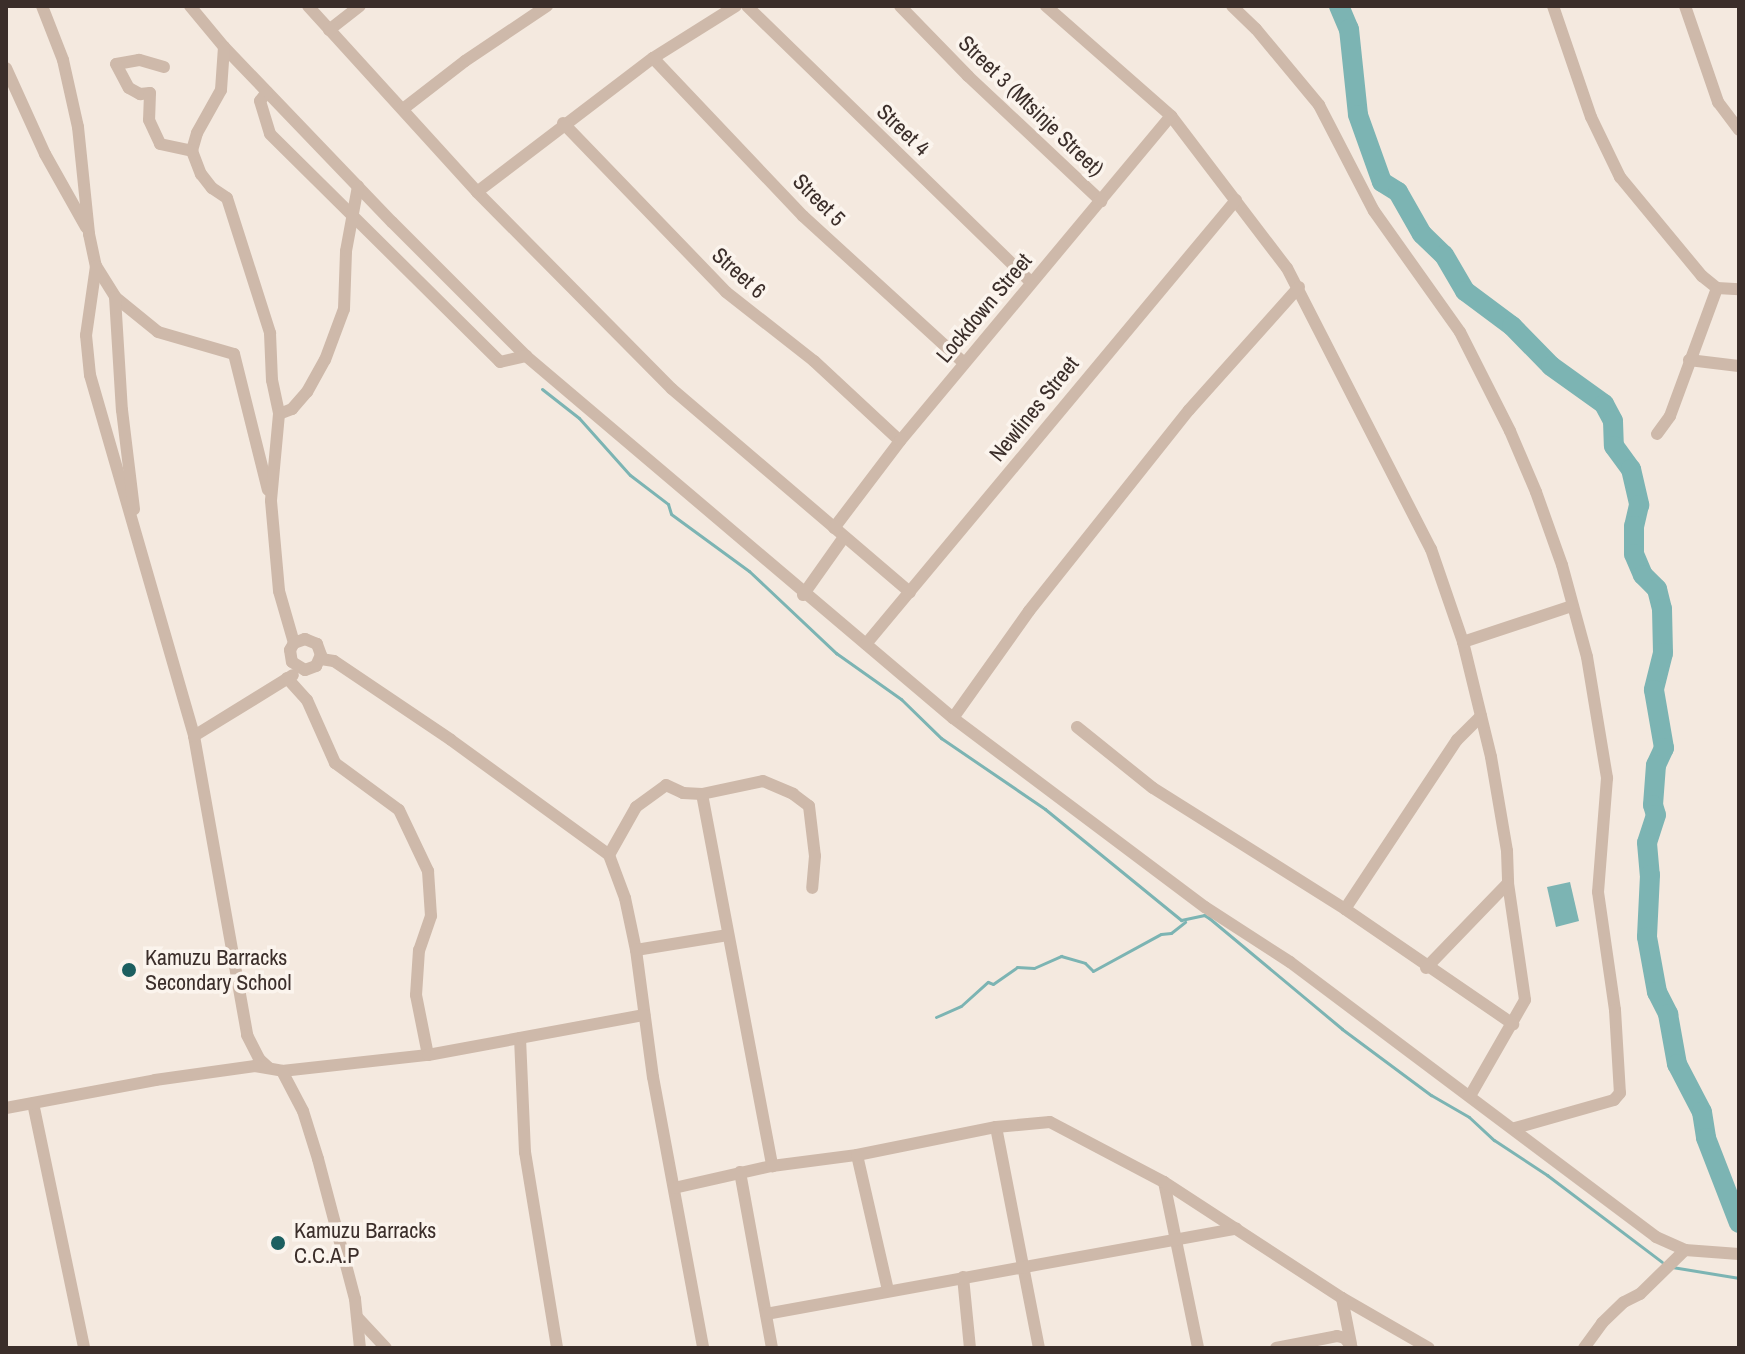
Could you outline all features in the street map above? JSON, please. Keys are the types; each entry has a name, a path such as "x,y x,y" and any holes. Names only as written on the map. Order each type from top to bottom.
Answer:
{"street":[{"path":"42,6 63,60 78,127 89,234 96,266 115,297 158,332 234,354 271,501 279,591 294,643 290,659 301,670"},
{"path":"190,6 267,92 526,356 803,595 953,718 1205,907 1290,962 1515,1128 1656,1237 1685,1250 1739,1254"},
{"path":"308,6 477,192 672,389 910,592"},
{"path":"329,30 360,6"},
{"path":"403,109 465,61 547,6"},
{"path":"477,192 563,123 653,58 736,6"},
{"name":"Street 4","path":"747,6 1031,282"},
{"name":"Street 3 (Mtsinje Street)","path":"900,6 968,76 1101,201"},
{"path":"1046,6 1171,116 1299,287 1431,549 1463,642 1481,716 1507,851 1508,883 1525,1000 1470,1096"},
{"path":"1232,6 1256,29 1319,105 1374,211 1460,332 1527,471 1562,565 1587,657 1607,778 1598,892 1615,1010 1620,1093 1614,1100 1515,1128"},
{"path":"1553,6 1591,117 1612,163 1665,235 1702,276 1717,288 1739,289"},
{"path":"1685,6 1718,102 1739,130"},
{"path":"224,47 221,90 197,133 192,151 206,181 227,198 270,333 272,380 279,414 271,501"},
{"name":"Street 5","path":"653,58 803,216 964,363"},
{"path":"164,67 139,60 116,64 129,88 140,94 150,93 149,120 160,144 192,151"},
{"path":"6,68 45,154 89,234"},
{"path":"267,92 260,101 270,134 500,362 526,356"},
{"name":"Lockdown Street","path":"834,528 900,441 1171,116"},
{"name":"Street 6","path":"563,123 726,292 814,361 900,441"},
{"path":"279,414 292,409 307,392 330,347 344,309 346,251 358,186"},
{"name":"Newlines Street","path":"866,644 1236,200"},
{"path":"96,266 86,335 90,375 194,736 247,1035 259,1059 276,1069 311,1134 358,1317 360,1348"},
{"path":"953,718 1029,611 1189,410 1299,287"},
{"path":"1657,434 1670,416 1717,288"},
{"path":"115,297 122,410 133,482 133,528"},
{"path":"1689,360 1739,366"},
{"path":"803,595 844,537"},
{"path":"1463,642 1572,606"},
{"path":"194,736 287,678 301,670 313,668 321,659 321,651 313,641 301,639 294,643"},
{"path":"321,659 334,661 451,740 609,855 625,898 636,950 644,1015 703,1348"},
{"path":"287,678 307,700 335,763 399,810 428,871 431,916 419,950 416,995 428,1055"},
{"path":"1345,909 1449,752 1481,716"},
{"path":"1077,727 1153,788 1345,909 1426,968 1513,1024"},
{"path":"609,855 636,807 644,798 666,785 683,793 702,794 763,781 805,801 815,856 812,888"},
{"path":"702,794 772,1166"},
{"path":"1426,968 1508,883"},
{"path":"636,950 728,935"},
{"path":"6,1108 155,1080 428,1055 644,1015"},
{"path":"520,1038 525,1152 557,1348"},
{"path":"33,1103 84,1348"},
{"path":"674,1188 772,1166 857,1155 1041,1120 1059,1124 1164,1182 1342,1298 1429,1348"},
{"path":"996,1127 1039,1348"},
{"path":"857,1155 888,1290"},
{"path":"740,1172 772,1348"},
{"path":"1164,1182 1173,1239 1198,1348"},
{"path":"766,1314 1236,1229"},
{"path":"1584,1348 1602,1323 1624,1302 1640,1294 1685,1250"},
{"path":"963,1277 970,1348"},
{"path":"1342,1298 1352,1346"},
{"path":"358,1317 386,1348"},
{"path":"1276,1348 1328,1336 1345,1338 1352,1346"}],"water":[{"path":"1570,882 1579,921 1556,927 1547,887"}],"waterway":[{"path":"1339,6 1349,29 1358,115 1382,182 1398,192 1422,234 1444,255 1465,291 1512,326 1551,366 1604,404 1613,421 1614,446 1631,469 1639,505 1634,526 1634,554 1643,575 1657,589 1662,609 1663,653 1654,690 1664,748 1656,765 1653,805 1656,815 1647,843 1650,875 1647,937 1657,992 1668,1014 1677,1064 1702,1112 1706,1138 1739,1223"},
{"path":"542,389 579,418 630,475 668,504 671,514 749,571 836,653 901,699 941,738 1045,809 1181,920 1204,915 1209,918 1342,1029 1431,1095 1469,1117 1494,1140 1547,1175 1662,1262"},
{"path":"936,1017 961,1006 988,982 993,984 1017,967 1034,968 1061,956 1085,963 1093,971 1161,934 1171,933 1185,922"},
{"path":"1672,1267 1739,1278"}],"place":[{"name":"Kamuzu Barracks Secondary School","path":"129,970"},
{"name":"Kamuzu Barracks C.C.A.P","path":"278,1243"}]}
